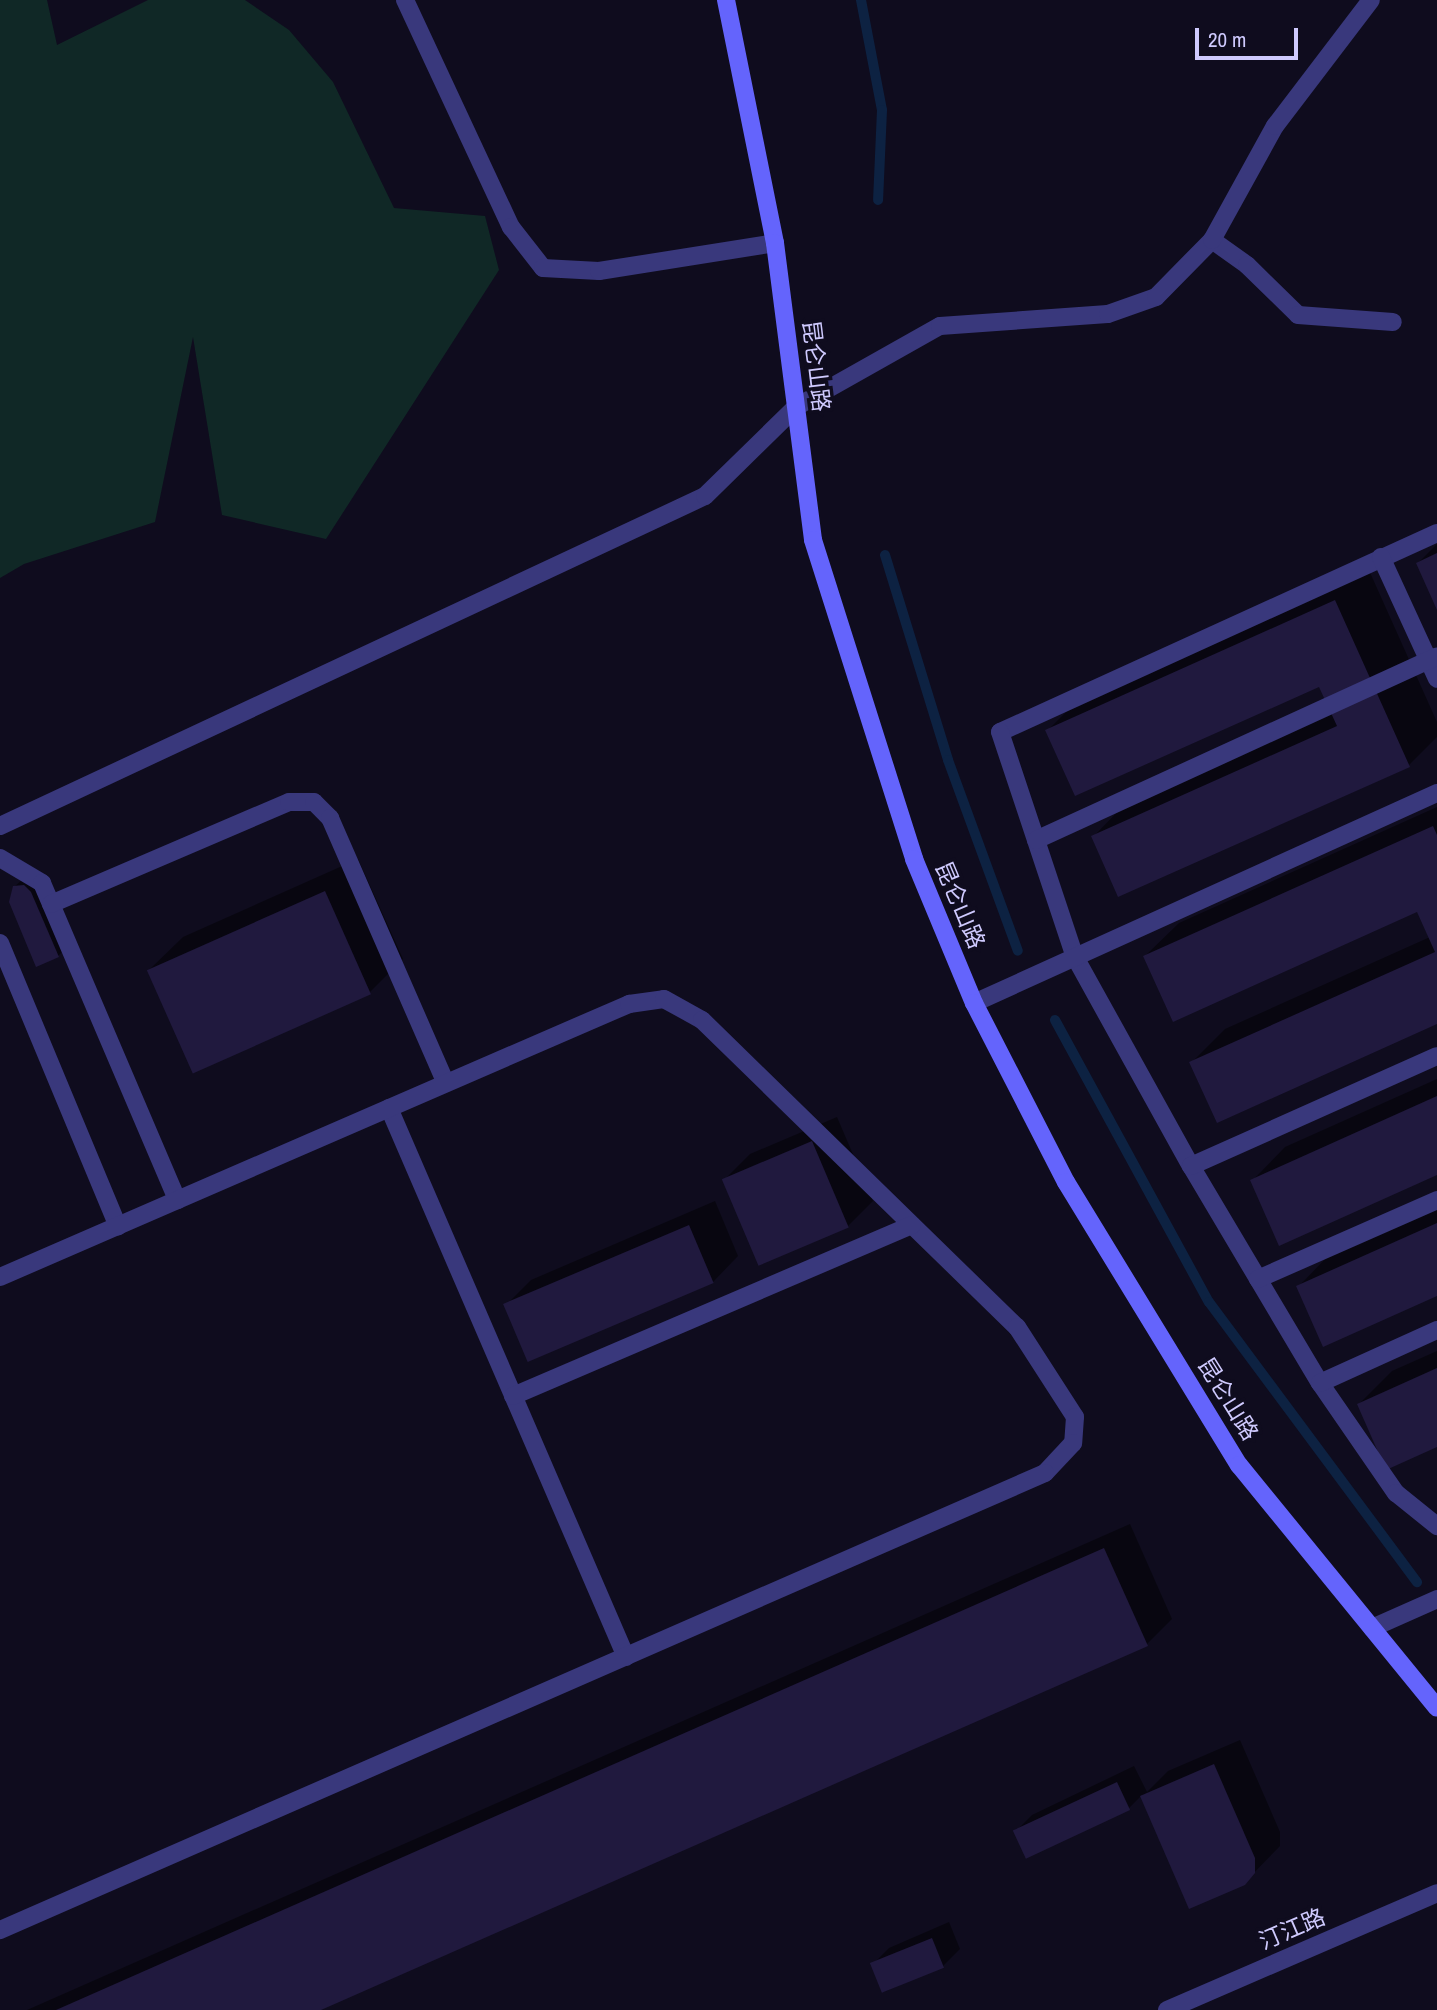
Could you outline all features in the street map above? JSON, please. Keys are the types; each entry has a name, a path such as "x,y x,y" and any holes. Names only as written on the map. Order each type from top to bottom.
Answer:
{"main road":[{"name":"昆仑山路","path":"726,0 775,243 813,540 914,859 974,1003 1066,1182 1240,1465 1437,1708"}],"street":[{"path":"405,0 511,228 543,268 598,271 775,243"},
{"path":"0,826 705,496 796,407 940,326 1108,314 1156,297 1212,240 1275,126 1371,0"},
{"path":"1212,240 1247,265 1298,316 1393,322"},
{"path":"1437,533 1000,732 1075,957 1191,1166 1320,1383 1396,1493 1437,1526"},
{"path":"1381,557 1433,658 1437,680"},
{"path":"1036,840 1433,658"},
{"path":"974,1003 1437,793"},
{"path":"51,904 289,802 314,802 330,818 446,1083"},
{"path":"0,858 41,883 177,1200"},
{"path":"0,943 118,1226"},
{"path":"0,1277 629,1004 664,999 702,1020 1017,1328 1075,1417 1073,1443 1045,1473 0,1930"},
{"path":"1191,1166 1437,1056"},
{"path":"389,1108 626,1657"},
{"path":"1258,1279 1437,1199"},
{"path":"513,1396 912,1225"},
{"path":"1320,1383 1437,1330"},
{"path":"1372,1628 1437,1599"},
{"name":"汀江路","path":"1167,2010 1437,1893"}],"green space":[{"path":"0,0 47,0 57,45 148,0 245,0 289,30 333,82 394,208 485,216 499,270 326,539 222,515 193,337 155,522 24,564 0,578"}],"building":[{"path":"1437,553 1437,610 1416,563"},
{"path":"1335,600 1410,767 1118,897 1091,836 1337,726 1319,687 1075,796 1045,730"},
{"path":"1433,826 1437,835 1437,1024 1217,1123 1189,1062 1435,952 1417,912 1173,1022 1143,956"},
{"path":"24,885 31,892 59,957 36,967 9,902 13,886"},
{"path":"325,891 371,994 193,1074 147,970"},
{"path":"1437,1096 1437,1175 1279,1246 1250,1180"},
{"path":"812,1141 849,1228 759,1266 722,1179"},
{"path":"1437,1223 1437,1296 1323,1347 1296,1286"},
{"path":"689,1225 714,1283 528,1362 503,1304"},
{"path":"1437,1368 1437,1447 1386,1470 1357,1404"},
{"path":"1104,1548 1148,1646 321,2010 56,2010"},
{"path":"1214,1764 1255,1858 1255,1873 1245,1885 1189,1909 1140,1796"},
{"path":"1117,1782 1130,1810 1026,1859 1013,1831"},
{"path":"932,1938 944,1968 882,1993 870,1963"}],"waterway":[{"path":"861,0 882,110 878,200"},
{"path":"885,555 948,760 1018,951"},
{"path":"1055,1020 1209,1302 1417,1582"}]}
